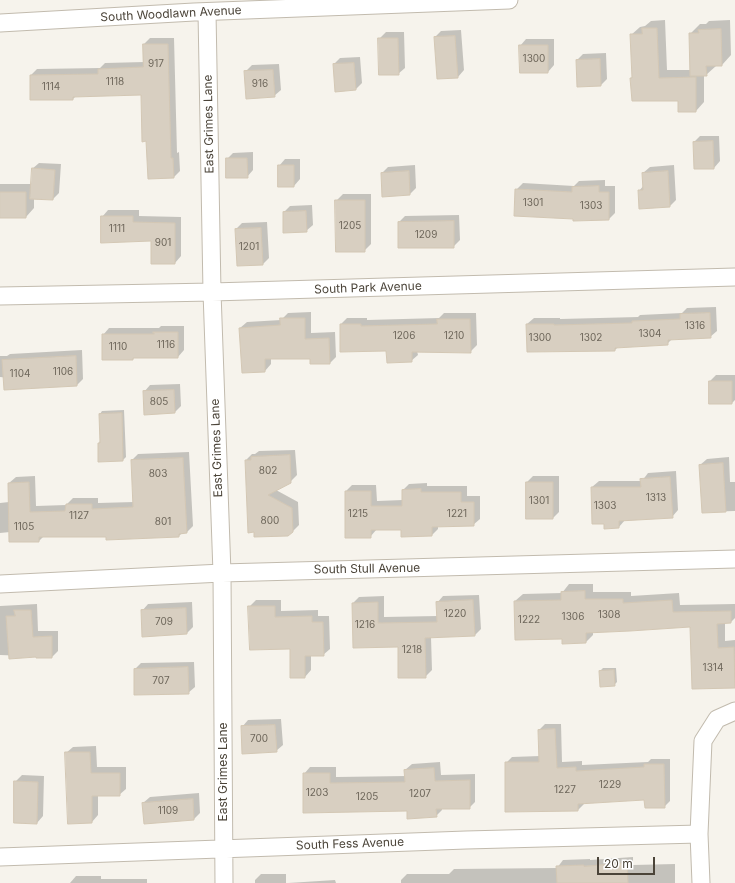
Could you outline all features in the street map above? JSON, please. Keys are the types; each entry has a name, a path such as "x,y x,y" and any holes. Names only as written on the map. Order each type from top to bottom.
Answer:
{"street":[{"name":"South Woodlawn Avenue","path":"0,23 207,12 509,0"},
{"name":"East Grimes Lane","path":"207,12 212,292 222,573 224,883"},
{"name":"South Park Avenue","path":"0,296 212,292 735,277"},
{"name":"South Stull Avenue","path":"0,584 222,573 735,559"},
{"path":"701,883 699,834 703,741 717,719 735,711"},
{"name":"South Fess Avenue","path":"0,857 458,840 699,834"}],"building":[{"path":"642,28 657,28 659,78 696,77 696,112 678,112 678,101 632,101 630,78 632,78 630,34 642,34"},
{"path":"721,29 722,66 706,66 707,76 690,76 689,33 699,33 698,30"},
{"path":"455,36 458,78 437,79 434,37"},
{"path":"378,38 398,38 399,75 379,75"},
{"path":"143,44 168,44 171,158 173,158 174,178 148,179 146,141 142,142 141,95 73,97 73,100 30,100 30,75 98,74 98,69 143,67"},
{"path":"519,45 548,45 548,73 520,73"},
{"path":"600,59 601,86 577,87 576,60"},
{"path":"354,63 356,90 335,92 333,64"},
{"path":"273,70 275,97 246,99 244,71"},
{"path":"713,141 714,169 694,169 693,142"},
{"path":"226,158 247,158 248,178 226,178"},
{"path":"278,165 294,165 294,187 278,187"},
{"path":"32,168 55,170 53,200 30,199"},
{"path":"409,171 410,195 382,197 381,173"},
{"path":"668,171 670,207 639,209 638,190 643,190 642,173"},
{"path":"599,186 599,192 609,192 609,220 573,221 573,219 514,216 515,189 572,192 572,187"},
{"path":"0,192 26,192 26,218 0,218"},
{"path":"335,200 365,200 365,252 336,252"},
{"path":"306,211 307,232 283,233 283,212"},
{"path":"101,216 133,216 133,222 175,223 175,264 151,264 151,241 101,243"},
{"path":"454,221 454,248 398,248 398,222"},
{"path":"261,228 263,265 237,266 235,229"},
{"path":"710,313 711,338 668,340 668,345 615,348 615,351 527,352 526,324 554,325 632,323 632,321 680,319 680,314"},
{"path":"280,318 305,318 305,339 329,338 330,364 310,364 310,359 265,359 265,372 242,373 239,328 280,325"},
{"path":"437,319 470,319 471,353 412,352 412,362 387,363 386,351 340,352 340,324 361,324 361,326 437,324"},
{"path":"153,332 178,332 178,358 102,360 102,334 154,334"},
{"path":"76,356 77,386 4,390 2,360"},
{"path":"709,381 732,381 732,404 709,404"},
{"path":"174,390 175,413 144,415 143,391"},
{"path":"122,413 123,461 98,462 98,443 100,443 99,414"},
{"path":"290,455 291,483 268,495 292,508 293,532 288,536 254,537 254,532 248,533 245,460 251,460 251,457"},
{"path":"183,458 187,533 179,534 179,537 106,540 106,537 39,537 39,542 9,542 8,483 29,482 30,512 65,511 66,504 92,504 92,509 133,507 131,460"},
{"path":"723,463 726,512 702,513 699,465"},
{"path":"670,477 673,518 619,521 619,528 604,529 604,524 592,524 591,487 641,487 640,479"},
{"path":"526,482 553,482 553,519 526,519"},
{"path":"421,489 421,492 461,492 461,502 474,502 474,526 432,527 432,536 401,537 401,530 371,530 371,538 345,538 345,491 371,491 371,506 402,506 402,490"},
{"path":"585,591 585,599 623,599 623,603 672,600 673,612 731,611 731,623 717,624 718,648 734,647 735,688 692,689 690,627 586,633 586,643 562,644 562,639 515,640 514,601 561,600 561,592"},
{"path":"473,600 475,636 425,638 426,678 398,678 398,647 353,648 352,603 378,602 378,623 437,622 436,602"},
{"path":"248,606 275,606 275,617 312,616 312,622 323,622 324,656 305,656 305,678 290,678 290,649 250,650"},
{"path":"186,608 187,634 142,637 141,610"},
{"path":"14,610 31,610 33,637 52,636 52,658 36,657 9,659 6,616 15,616"},
{"path":"188,667 189,694 134,695 134,669"},
{"path":"614,670 615,686 600,687 599,671"},
{"path":"275,725 277,752 242,754 241,726"},
{"path":"555,729 557,768 576,767 576,771 644,767 644,764 664,764 665,808 645,808 644,800 578,804 578,811 505,812 505,762 539,762 538,730"},
{"path":"65,752 90,752 91,773 120,773 120,796 92,796 92,823 68,824"},
{"path":"434,768 435,781 470,780 470,809 436,809 437,817 407,819 407,811 303,813 303,773 330,773 330,783 405,782 404,770"},
{"path":"14,781 38,782 37,824 14,823"},
{"path":"193,799 194,820 144,824 142,803"},
{"path":"627,863 628,883 557,883 556,866"}]}
